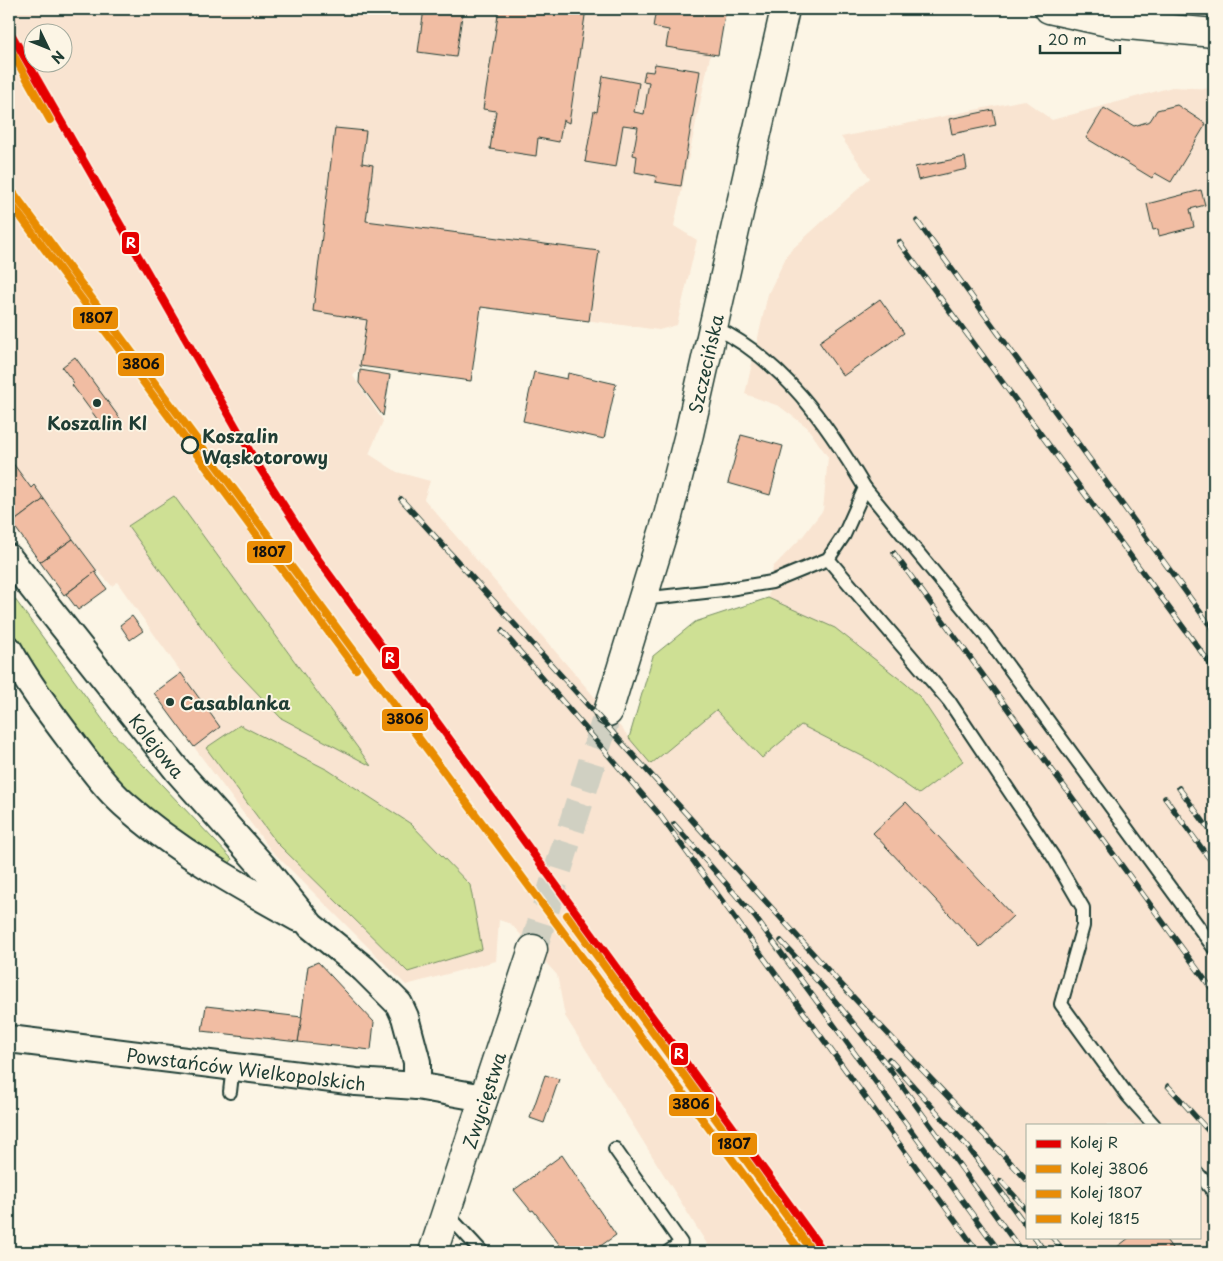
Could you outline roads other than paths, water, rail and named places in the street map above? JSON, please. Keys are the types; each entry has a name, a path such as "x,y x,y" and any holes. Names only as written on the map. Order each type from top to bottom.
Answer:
{"street":[{"name":"Szczecińska","path":"608,712 668,516 714,327 785,9"},
{"path":"1049,9 1117,24 1214,33"},
{"name":"Kolejowa","path":"9,558 177,770 265,869 311,926"},
{"name":"Kolejowa","path":"9,650 29,684 94,771 122,803 150,825 241,887 311,926 364,969 398,1004 405,1017 417,1062 417,1086"},
{"name":"Zwycięstwa","path":"432,1252 533,949"},
{"name":"Powstańców Wielkopolskich","path":"9,1039 356,1082 417,1086 484,1098"}],"lane":[{"path":"714,327 740,340 771,363 823,422 866,488 986,636 1214,948"},
{"path":"642,599 723,590 772,582 828,559 844,535 866,488"},
{"path":"828,559 949,701 1054,858 1083,908 1083,926 1061,1004 1128,1096 1153,1124"},
{"path":"230,1092 233,1066"},
{"path":"614,1149 681,1243 668,1252"},
{"path":"1200,1176 1214,1192"},
{"path":"445,1212 482,1252"}],"tunnel":[{"path":"533,949 608,712"}],"railway":[{"path":"917,221 1214,631"},
{"path":"899,242 1214,669"},
{"path":"401,499 837,980 1026,1179"},
{"path":"894,553 1214,992"},
{"path":"502,631 659,814 978,1252"},
{"path":"1179,788 1214,836"},
{"path":"1165,798 1214,865"},
{"path":"674,824 755,917 1000,1252"},
{"path":"781,941 831,996 884,1061 1022,1252"},
{"path":"889,1059 968,1147 1026,1226"},
{"path":"1168,1086 1214,1137"},
{"path":"1001,1181 1026,1209"},
{"path":"1035,1238 1045,1252"},
{"path":"1053,1238 1065,1252"}],"rail line":[{"name":"R","path":"9,30 256,462 318,559 824,1252"},
{"name":"1815","path":"9,47 50,120"},
{"name":"3806","path":"9,187 801,1252"},
{"name":"1807","path":"9,201 356,669"},
{"name":"1807","path":"567,915 813,1252"}],"place":[{"name":"Koszalin Kl","path":"97,403"},
{"name":"Koszalin Wąskotorowy","path":"190,445"},
{"name":"Casablanka","path":"170,702"}]}
